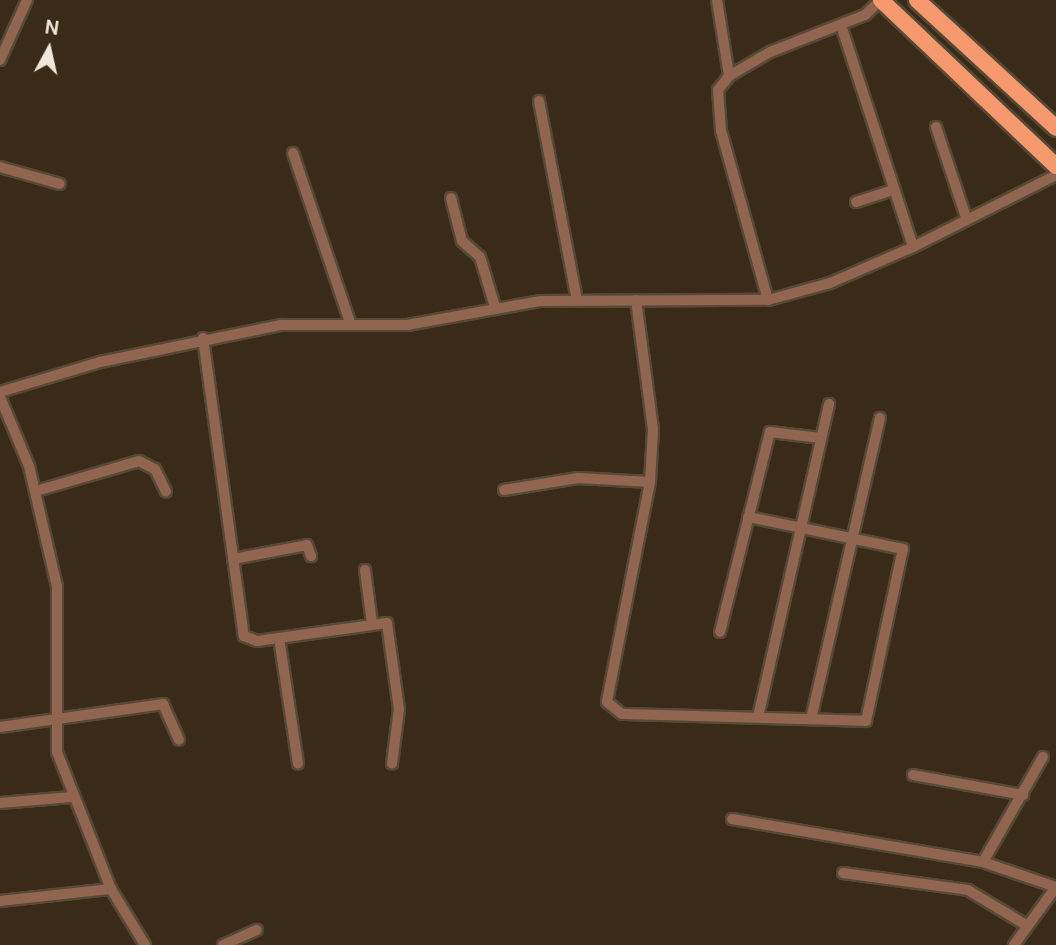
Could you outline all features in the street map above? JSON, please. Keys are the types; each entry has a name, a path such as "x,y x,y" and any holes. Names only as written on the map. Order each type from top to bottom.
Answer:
{"main road":[{"path":"881,0 1056,166"},
{"path":"917,0 1056,128"}],"street":[{"path":"1,54 27,0"},
{"path":"717,0 729,76"},
{"path":"768,300 721,131 718,90 729,76 841,25 881,0"},
{"path":"841,25 892,190 914,247"},
{"path":"539,101 577,300"},
{"path":"936,127 967,220"},
{"path":"293,153 350,321"},
{"path":"0,167 60,184"},
{"path":"0,392 204,338 350,321 407,325 495,307 577,300 768,300 830,283 914,247 1056,175"},
{"path":"856,202 892,190"},
{"path":"451,198 462,241 480,257 495,307"},
{"path":"636,300 653,430 650,481 607,702 622,714 868,719 903,549 800,531 748,517"},
{"path":"204,338 244,636 279,638 372,623 388,625 396,663 393,764"},
{"path":"1,403 36,491 58,598 53,718 72,797 111,888 145,945"},
{"path":"758,718 829,404"},
{"path":"811,719 880,418"},
{"path":"720,632 770,432 821,438"},
{"path":"36,491 139,461 155,469 166,492"},
{"path":"504,490 578,478 650,481"},
{"path":"233,559 307,545 311,556"},
{"path":"365,570 372,623"},
{"path":"279,638 298,764"},
{"path":"0,727 163,704 179,740"},
{"path":"983,862 1044,757"},
{"path":"913,775 1023,795"},
{"path":"0,803 72,797"},
{"path":"732,819 983,862 1056,887 1014,945"},
{"path":"843,873 968,890 1026,925"},
{"path":"0,901 111,888"},
{"path":"223,945 257,930"}]}
